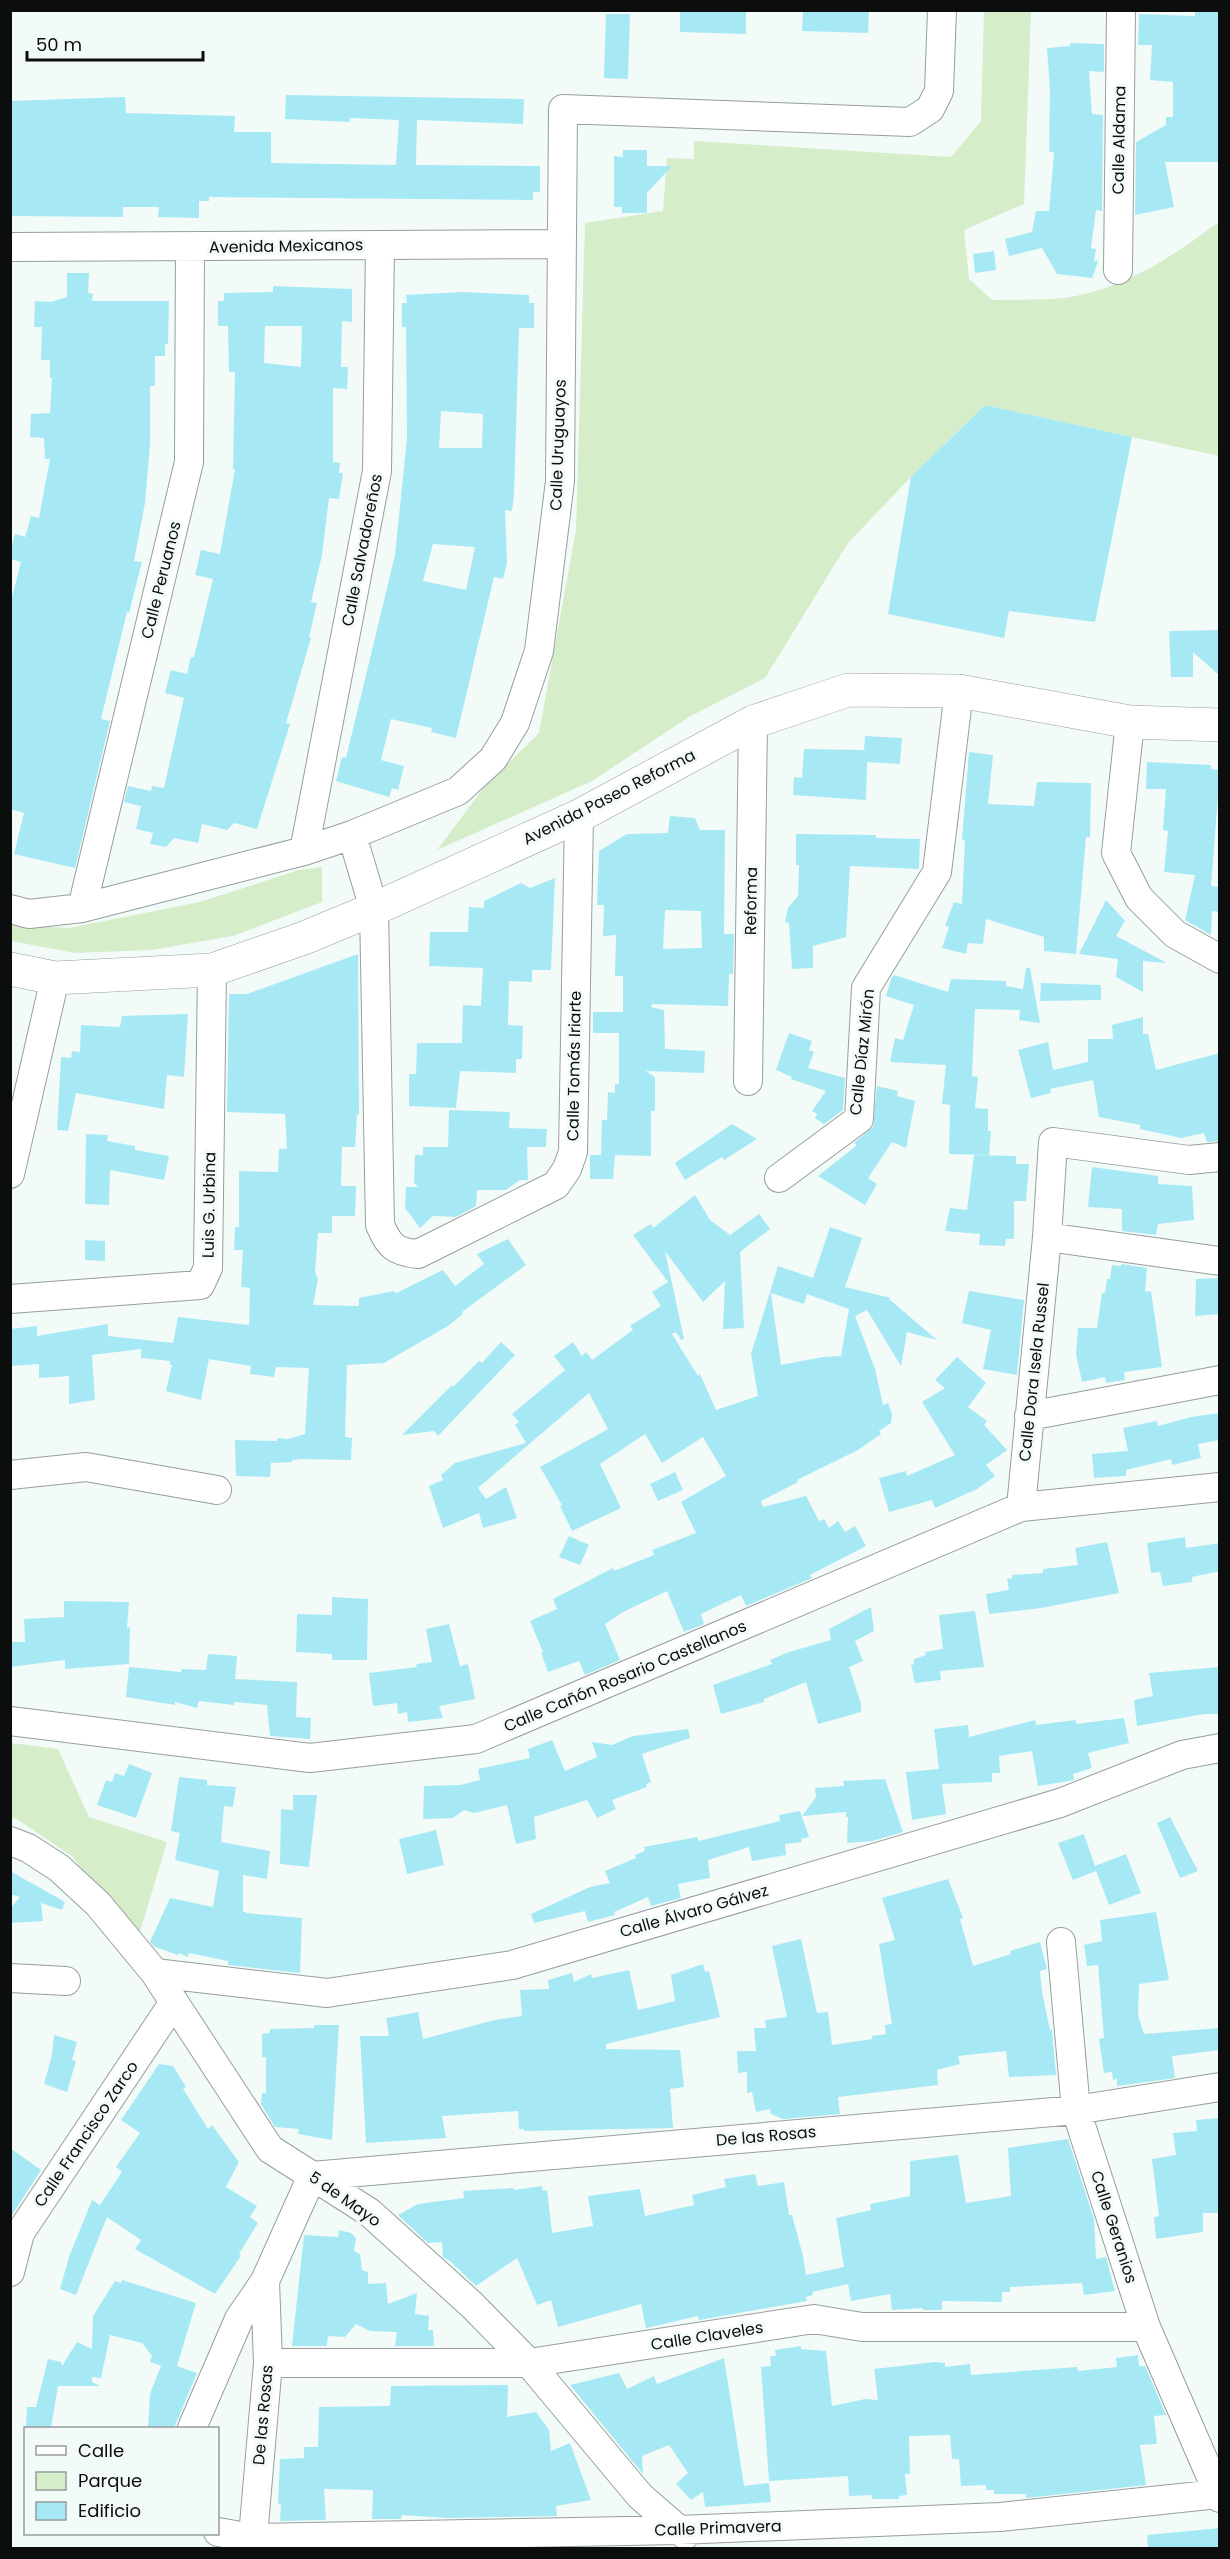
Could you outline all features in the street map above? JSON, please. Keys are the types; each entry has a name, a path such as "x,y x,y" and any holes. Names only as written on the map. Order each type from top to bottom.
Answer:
{"main road":[{"name":"Avenida Paseo Reforma","path":"10,969 56,978 212,970 304,938 374,909 579,816 753,722 848,690 959,691 1130,722 1220,725"}],"street":[{"name":"Calle Uruguayos","path":"352,835 458,791 493,759 515,723 539,651 560,481 563,109 910,122 930,109 939,92 942,10"},
{"name":"Calle Aldama","path":"1118,270 1121,10"},
{"name":"Avenida Mexicanos","path":"10,247 561,244"},
{"name":"Calle Salvadoreños","path":"304,851 377,471 380,245"},
{"name":"Calle Peruanos","path":"82,908 189,462 190,247"},
{"name":"Calle Díaz Mirón","path":"779,1178 859,1119 866,988 937,872 959,691"},
{"name":"Reforma","path":"748,1081 753,722"},
{"path":"1130,722 1116,853 1139,898 1174,934 1220,959"},
{"name":"Calle Tomás Iriarte","path":"352,835 374,909 380,1225 387,1241 401,1252 418,1254 555,1185 567,1169 573,1152 579,816"},
{"path":"10,909 29,914 82,908 304,851 352,835"},
{"name":"Luis G. Urbina","path":"10,1299 200,1285 208,1268 212,970"},
{"path":"10,1174 56,978"},
{"name":"Calle Dora Isela Russel","path":"1021,1507 1047,1237 1053,1142 1190,1161 1220,1157"},
{"path":"1047,1237 1220,1261"},
{"path":"1029,1416 1220,1380"},
{"path":"10,1475 86,1467 217,1490"},
{"name":"Calle Cañón Rosario Castellanos","path":"10,1721 310,1758 476,1739 1021,1507 1220,1487"},
{"name":"Calle Álvaro Gálvez","path":"155,1973 327,1993 512,1965 1060,1803 1182,1755 1220,1748"},
{"name":"5 de Mayo","path":"10,1841 28,1848 59,1868 98,1904 155,1973 270,2149 369,2212 472,2305 529,2363 640,2496 688,2539"},
{"name":"Calle Geranios","path":"1060,1942 1076,2110 1146,2328 1219,2496"},
{"path":"10,1978 66,1981"},
{"name":"Calle Francisco Zarco","path":"10,2272 15,2230 174,2002"},
{"name":"De las Rosas","path":"312,2176 1076,2110 1220,2087"},
{"path":"192,2427 239,2319 265,2281 312,2176"},
{"name":"De las Rosas","path":"252,2543 268,2363 265,2281"},
{"name":"Calle Claveles","path":"268,2363 529,2363 814,2319 862,2327 1146,2328"},
{"name":"Calle Primavera","path":"219,2532 252,2543 688,2539 1000,2517 1219,2496"}],"green space":[{"path":"984,11 1031,11 1024,204 964,230 969,279 992,300 1071,297 1112,286 1131,278 1167,258 1219,222 1219,456 985,405 848,543 765,678 689,717 592,781 437,850 485,786 539,733 576,530 585,223 663,211 667,158 694,159 694,141 951,157 981,121"},
{"path":"322,867 322,902 233,936 151,950 75,953 11,941 11,918 50,927 69,928 200,902 299,870"},
{"path":"11,1743 58,1749 89,1817 167,1842 137,1942 73,1857 17,1819 11,1818"}],"building":[{"path":"680,10 746,10 746,34 680,32"},
{"path":"803,10 869,10 868,33 802,31"},
{"path":"1195,11 1220,11 1220,162 1165,162 1174,207 1135,215 1136,142 1166,125 1166,117 1173,117 1173,82 1150,80 1152,45 1138,45 1139,14 1195,16"},
{"path":"606,14 630,14 628,79 604,78"},
{"path":"1070,43 1104,44 1104,72 1089,71 1092,114 1103,115 1102,211 1096,210 1091,248 1096,249 1094,261 1098,261 1092,278 1057,274 1042,248 1009,256 1005,239 1032,232 1036,211 1049,211 1054,153 1049,151 1050,90 1047,48 1070,46"},
{"path":"286,95 524,99 523,124 417,120 416,165 540,166 540,192 533,192 533,200 209,197 209,201 199,201 199,218 158,217 159,207 123,207 123,217 11,216 10,101 125,97 126,113 235,116 234,132 271,132 271,163 396,165 399,120 350,118 350,122 285,119"},
{"path":"623,150 647,150 647,166 672,166 647,193 647,213 622,213 622,207 614,207 614,156 623,157"},
{"path":"994,251 996,270 975,273 973,254"},
{"path":"67,273 89,273 88,293 93,294 92,301 169,301 168,344 165,344 165,356 155,356 155,386 150,386 150,444 145,503 134,561 142,562 129,613 127,612 101,719 110,721 75,868 14,854 24,813 10,809 10,605 21,562 10,559 10,553 15,534 25,537 31,516 39,518 50,459 45,459 44,438 30,437 31,414 50,413 52,378 50,378 50,360 41,360 42,327 34,327 35,301 51,302 67,297"},
{"path":"273,286 352,289 352,322 342,321 341,367 348,367 347,389 333,388 333,462 340,463 339,473 343,473 339,499 329,498 322,555 311,602 317,603 309,637 311,638 286,723 290,724 257,829 234,823 227,830 202,824 198,843 174,838 166,847 150,844 153,833 136,829 141,806 124,802 128,786 151,791 152,786 164,788 184,698 165,693 171,670 187,674 191,657 194,657 213,579 195,575 201,550 220,554 235,469 233,469 235,372 229,372 228,326 218,326 218,301 224,301 224,293 273,292","holes":["265,326 302,326 301,367 264,363"]},
{"path":"463,292 529,295 529,303 534,303 534,328 519,328 514,495 512,511 505,510 507,563 503,579 494,577 456,738 431,732 432,728 391,719 381,760 404,766 398,790 392,788 389,797 336,781 342,757 346,758 395,555 407,438 406,327 402,327 402,303 407,303 406,295","holes":["441,411 483,414 482,448 439,448","433,544 475,547 466,590 423,581"]},
{"path":"985,405 1132,437 1095,622 1009,611 1004,638 888,614 911,477"},
{"path":"1220,630 1220,676 1193,652 1193,677 1171,677 1169,631"},
{"path":"865,736 902,738 900,764 867,762 866,800 793,795 794,777 802,778 804,749 864,750"},
{"path":"969,752 993,755 988,804 1034,806 1037,782 1091,783 1090,837 1086,837 1076,954 1044,951 1044,937 986,919 983,944 968,943 966,954 942,948 949,927 945,926 954,902 962,904 965,840 962,840"},
{"path":"1147,762 1211,765 1211,769 1220,770 1211,886 1220,887 1220,912 1212,911 1211,935 1185,920 1195,875 1164,872 1168,831 1163,830 1166,789 1146,789"},
{"path":"670,816 695,818 700,830 725,830 724,934 734,934 733,974 729,974 728,1006 652,1004 651,1007 664,1010 665,1049 705,1051 704,1073 646,1071 655,1077 655,1111 651,1111 651,1156 615,1155 613,1179 590,1179 590,1155 601,1155 602,1120 607,1120 608,1092 615,1093 615,1084 619,1084 619,1033 593,1033 593,1012 623,1012 623,976 615,976 616,935 603,936 604,905 597,905 599,851 627,834 668,833","holes":["665,910 701,911 702,948 663,949"]},
{"path":"796,834 876,835 876,838 920,839 919,869 850,866 846,937 813,946 813,968 792,969 789,923 785,922 788,908 798,896 799,865 796,865"},
{"path":"555,878 551,970 532,970 532,982 509,981 508,1025 523,1026 522,1059 516,1059 516,1073 460,1071 456,1108 409,1106 409,1074 416,1074 417,1043 462,1043 463,1005 481,1006 483,968 429,966 430,932 468,932 469,907 484,908 484,901 521,883 530,888"},
{"path":"1106,900 1125,921 1116,936 1167,963 1143,961 1143,992 1116,977 1118,959 1079,954"},
{"path":"358,954 359,1114 357,1114 355,1147 342,1147 341,1186 356,1186 355,1216 332,1216 332,1233 318,1233 315,1272 318,1279 313,1305 359,1306 359,1298 394,1291 396,1293 443,1270 455,1286 484,1264 477,1254 508,1239 526,1265 462,1312 463,1314 448,1326 384,1363 347,1365 345,1437 352,1438 351,1460 301,1459 271,1463 270,1477 236,1476 235,1440 277,1441 277,1438 288,1439 305,1434 309,1368 276,1367 274,1377 250,1374 251,1366 209,1359 201,1400 166,1391 172,1365 170,1361 141,1358 141,1349 92,1355 95,1400 69,1404 69,1376 39,1378 39,1364 10,1366 10,1329 37,1326 37,1336 108,1324 108,1336 173,1343 178,1317 249,1325 250,1288 241,1287 243,1250 234,1250 235,1227 239,1227 239,1171 278,1172 279,1149 287,1149 285,1114 227,1112 229,994 247,994"},
{"path":"1026,968 1030,968 1040,1023 1019,1020 1020,1010 975,1009 972,1076 978,1077 975,1108 988,1109 988,1131 991,1131 989,1155 949,1154 950,1105 942,1104 946,1065 890,1062 895,1038 903,1040 914,1005 886,996 891,979 894,975 948,992 951,979 1006,981 1006,986 1023,989"},
{"path":"1041,983 1101,985 1101,1000 1040,1001"},
{"path":"188,1014 184,1077 167,1075 164,1109 76,1093 68,1131 57,1130 61,1057 71,1058 72,1051 80,1052 81,1025 120,1027 122,1016"},
{"path":"1143,1017 1143,1034 1148,1034 1156,1070 1220,1053 1220,1141 1207,1142 1204,1133 1181,1138 1140,1129 1140,1125 1099,1117 1093,1080 1050,1089 1051,1093 1031,1098 1018,1050 1048,1042 1053,1070 1088,1062 1088,1039 1113,1039 1112,1025"},
{"path":"789,1033 812,1041 809,1050 814,1052 808,1068 845,1078 843,1110 824,1124 815,1118 817,1114 812,1111 826,1091 791,1079 792,1077 776,1070"},
{"path":"877,1086 898,1091 897,1096 915,1101 906,1148 892,1142 868,1178 877,1184 865,1205 818,1176 857,1145 854,1143 873,1127"},
{"path":"449,1110 510,1112 509,1128 547,1129 546,1147 527,1147 528,1180 520,1180 506,1190 477,1190 476,1206 456,1217 433,1216 420,1228 405,1208 406,1187 418,1187 414,1183 415,1155 423,1155 423,1147 448,1147"},
{"path":"732,1124 757,1139 724,1160 722,1157 685,1180 675,1163"},
{"path":"86,1134 108,1135 107,1141 135,1146 135,1150 169,1156 164,1180 110,1170 109,1205 85,1204"},
{"path":"974,1155 1016,1156 1016,1164 1029,1164 1026,1201 1014,1201 1014,1239 1006,1239 1005,1246 979,1245 980,1234 945,1231 950,1208 967,1210"},
{"path":"1092,1167 1158,1176 1158,1184 1192,1186 1194,1220 1158,1224 1156,1235 1122,1231 1122,1209 1088,1207"},
{"path":"695,1195 710,1220 730,1235 759,1214 770,1229 740,1252 744,1328 723,1329 725,1281 703,1302 665,1251 684,1339 681,1340 676,1332 672,1334 698,1376 700,1374 716,1410 758,1396 751,1354 778,1266 813,1278 830,1227 862,1238 845,1287 891,1298 889,1299 937,1340 907,1332 901,1366 867,1310 855,1316 875,1369 883,1405 888,1403 892,1414 891,1423 879,1431 881,1434 858,1450 797,1480 798,1482 761,1501 763,1507 806,1496 819,1521 824,1519 829,1528 838,1521 845,1532 855,1526 866,1546 810,1575 812,1578 746,1606 741,1595 701,1614 704,1624 684,1632 667,1591 623,1612 605,1624 620,1660 585,1675 579,1661 548,1672 541,1653 543,1652 530,1621 557,1609 553,1599 613,1568 614,1571 654,1555 652,1550 696,1533 681,1502 726,1476 703,1437 662,1463 645,1434 600,1464 621,1508 572,1531 560,1506 562,1505 540,1467 608,1429 589,1393 478,1488 486,1499 506,1487 517,1518 483,1528 479,1513 443,1528 429,1486 443,1480 441,1475 455,1463 526,1443 515,1425 519,1422 512,1414 565,1370 554,1356 573,1342 582,1356 586,1352 592,1360 633,1330 630,1326 661,1306 652,1292 668,1282 633,1235 651,1224 653,1228","holes":["771,1293 804,1304 807,1294 849,1309 841,1356 781,1365"]},
{"path":"85,1240 105,1241 105,1261 85,1260"},
{"path":"1121,1264 1147,1268 1145,1292 1151,1291 1162,1367 1124,1372 1125,1380 1106,1383 1105,1377 1082,1382 1076,1354 1078,1328 1097,1328 1102,1293 1105,1293 1107,1279 1110,1279 1112,1265 1121,1266"},
{"path":"1218,1278 1220,1314 1195,1316 1196,1279"},
{"path":"969,1291 1024,1300 1017,1375 983,1369 991,1330 962,1323"},
{"path":"501,1342 515,1355 438,1436 434,1431 402,1435 452,1385 453,1387 479,1361 482,1363"},
{"path":"957,1357 986,1383 968,1407 987,1421 984,1425 1007,1450 986,1465 995,1476 977,1489 935,1508 932,1500 889,1512 879,1478 906,1471 907,1476 955,1455 922,1402 945,1388 935,1380"},
{"path":"1220,1413 1220,1440 1198,1444 1201,1458 1172,1465 1171,1459 1126,1470 1126,1476 1094,1478 1092,1454 1128,1451 1123,1428 1157,1421 1158,1426 1191,1417"},
{"path":"675,1472 683,1490 658,1501 650,1484"},
{"path":"569,1536 589,1545 580,1565 559,1557"},
{"path":"1185,1537 1186,1548 1220,1543 1220,1571 1192,1577 1192,1582 1163,1586 1160,1572 1151,1573 1147,1543"},
{"path":"1107,1542 1119,1593 1041,1608 989,1614 986,1594 1009,1590 1007,1579 1012,1578 1012,1575 1043,1573 1043,1569 1078,1565 1075,1548"},
{"path":"332,1597 368,1599 367,1660 332,1660 332,1654 296,1652 297,1614 332,1615"},
{"path":"64,1601 129,1602 127,1628 130,1627 129,1664 65,1669 65,1660 10,1667 10,1642 25,1642 24,1619 64,1617"},
{"path":"871,1607 874,1631 855,1641 863,1661 849,1667 861,1704 861,1712 818,1724 806,1682 764,1699 764,1702 721,1714 713,1685 772,1664 770,1660 789,1652 831,1640 829,1629"},
{"path":"975,1611 984,1667 940,1671 941,1680 915,1683 911,1665 914,1664 914,1659 926,1655 925,1652 943,1649 939,1615"},
{"path":"449,1624 460,1666 468,1664 475,1699 439,1706 443,1718 408,1722 407,1712 398,1714 397,1703 373,1706 369,1673 417,1667 416,1664 432,1662 426,1629"},
{"path":"208,1654 237,1656 235,1679 297,1682 296,1717 311,1718 310,1739 270,1736 267,1705 234,1702 234,1705 199,1701 197,1708 175,1702 175,1705 126,1697 129,1667 181,1672 182,1669 206,1670"},
{"path":"1220,1667 1220,1714 1204,1714 1137,1726 1134,1700 1153,1696 1149,1673"},
{"path":"1124,1718 1129,1743 1088,1753 1092,1768 1073,1774 1074,1780 1038,1786 1032,1751 999,1756 1000,1773 992,1773 992,1782 942,1784 946,1814 912,1820 906,1772 939,1769 934,1729 968,1725 969,1737 1035,1720 1036,1725 1076,1720 1076,1724"},
{"path":"688,1729 690,1738 642,1754 651,1782 646,1784 647,1787 612,1800 616,1809 597,1818 587,1800 534,1817 536,1839 516,1844 507,1805 474,1813 464,1810 453,1818 423,1819 424,1786 460,1785 480,1780 478,1769 530,1758 528,1749 552,1740 565,1771 597,1757 592,1742 612,1745 633,1736"},
{"path":"129,1764 152,1773 136,1818 97,1805 106,1780 112,1782 115,1773 124,1776"},
{"path":"179,1777 207,1780 207,1785 236,1787 233,1807 224,1806 221,1842 270,1851 267,1879 243,1875 243,1911 302,1918 300,1973 228,1965 228,1961 189,1953 188,1957 179,1953 178,1955 155,1947 150,1942 170,1898 213,1907 219,1871 175,1860 180,1833 171,1831"},
{"path":"885,1779 903,1832 872,1841 847,1843 848,1817 846,1817 846,1812 802,1816 816,1797 815,1788 844,1786 843,1781"},
{"path":"293,1795 317,1795 309,1867 280,1864 281,1809 293,1810"},
{"path":"800,1811 809,1837 801,1839 802,1842 785,1844 786,1855 752,1861 749,1847 708,1860 710,1878 678,1884 681,1898 651,1906 648,1897 614,1912 615,1915 588,1922 585,1911 534,1923 531,1914 590,1887 610,1883 605,1871 636,1858 635,1855 645,1851 644,1847 697,1837 698,1841 780,1821 779,1815"},
{"path":"1170,1817 1198,1871 1180,1878 1157,1823"},
{"path":"436,1830 444,1865 407,1874 399,1839"},
{"path":"1084,1834 1095,1866 1126,1854 1141,1893 1109,1905 1096,1871 1073,1880 1058,1843"},
{"path":"10,1871 65,1902 62,1910 41,1903 43,1921 10,1923 10,1909 20,1897 10,1894"},
{"path":"948,1879 963,1918 960,1919 973,1966 1040,1942 1047,1969 1040,1971 1042,1992 1050,2030 1052,2029 1056,2075 1009,2077 1006,2051 958,2056 960,2064 937,2070 938,2085 838,2097 840,2114 783,2119 771,2114 770,2109 756,2112 752,2092 747,2093 747,2072 738,2073 737,2051 756,2051 754,2028 766,2028 765,2020 787,2017 772,1946 801,1939 817,2013 828,2012 832,2045 872,2039 872,2036 886,2034 885,2025 892,2024 879,1944 895,1940 882,1898"},
{"path":"1156,1912 1169,1980 1139,1984 1138,2015 1144,2034 1220,2028 1220,2050 1172,2056 1175,2078 1117,2086 1117,2079 1113,2080 1112,2072 1104,2073 1099,2039 1104,2038 1098,1965 1087,1966 1084,1945 1102,1941 1100,1920"},
{"path":"703,1964 705,1972 709,1971 720,2017 606,2044 606,2049 680,2050 684,2087 670,2089 673,2128 524,2131 524,2129 519,2129 518,2111 442,2116 446,2138 366,2143 360,2036 389,2036 386,2018 418,2012 423,2039 495,2020 522,2016 520,1990 549,1989 548,1980 572,1973 574,1982 591,1974 592,1978 629,1970 638,2010 675,2001 671,1975"},
{"path":"314,2025 339,2025 332,2140 298,2134 299,2129 275,2127 261,2104 262,2093 266,2093 266,2057 262,2057 262,2034 270,2033 270,2029 314,2028"},
{"path":"54,2035 77,2042 72,2060 76,2061 67,2092 44,2084 52,2055"},
{"path":"159,2064 173,2066 186,2087 183,2089 208,2129 212,2125 239,2162 226,2187 257,2206 250,2217 258,2223 239,2254 241,2256 215,2294 135,2249 141,2240 107,2217 76,2295 60,2289 69,2257 92,2200 100,2205 122,2172 116,2167 140,2133 121,2120"},
{"path":"1220,2118 1219,2213 1203,2213 1203,2232 1156,2239 1154,2217 1159,2216 1152,2159 1176,2155 1173,2133 1197,2131 1196,2120"},
{"path":"1068,2139 1094,2219 1096,2259 1106,2257 1115,2291 1084,2295 1082,2283 1010,2287 1010,2292 1002,2292 1002,2302 942,2301 942,2310 923,2310 923,2308 892,2310 890,2294 851,2301 848,2284 812,2292 813,2295 806,2297 807,2301 699,2320 698,2316 646,2328 641,2304 558,2327 551,2300 537,2305 517,2258 476,2286 443,2257 442,2242 428,2243 398,2215 418,2204 464,2198 463,2191 513,2188 514,2190 542,2186 543,2191 547,2190 552,2233 593,2226 588,2196 640,2189 645,2216 694,2205 692,2195 726,2187 724,2179 755,2174 758,2186 784,2182 789,2215 792,2215 806,2275 844,2267 836,2218 871,2210 870,2204 910,2196 910,2161 958,2155 966,2203 1011,2196 1008,2148"},
{"path":"10,2148 41,2170 10,2218"},
{"path":"339,2230 351,2233 356,2238 354,2251 360,2254 362,2270 368,2272 368,2284 386,2283 388,2304 417,2293 415,2314 429,2316 428,2330 433,2330 434,2346 395,2346 397,2332 370,2331 356,2324 345,2337 328,2336 327,2346 292,2346 304,2235 338,2237"},
{"path":"122,2280 196,2303 177,2366 197,2373 174,2427 148,2427 150,2394 161,2366 150,2362 152,2356 142,2343 110,2335 101,2378 92,2377 92,2382 100,2386 58,2386 51,2427 26,2427 27,2407 36,2407 48,2359 61,2362 62,2366 77,2342 92,2349 93,2316 115,2281 121,2283"},
{"path":"801,2346 801,2349 826,2351 832,2406 865,2399 878,2400 874,2369 935,2362 945,2363 945,2367 970,2364 971,2375 1077,2367 1078,2371 1117,2367 1116,2358 1138,2355 1139,2366 1145,2366 1166,2415 1154,2416 1157,2444 1140,2445 1146,2485 1026,2498 1026,2494 994,2494 994,2490 986,2490 986,2485 961,2486 959,2459 952,2459 950,2435 909,2436 910,2474 905,2474 907,2495 899,2496 899,2499 872,2499 872,2495 849,2496 848,2476 769,2481 761,2367 771,2366 770,2356 776,2356 775,2350"},
{"path":"724,2358 744,2486 769,2483 771,2502 705,2507 703,2492 691,2500 676,2484 688,2473 669,2445 642,2456 643,2474 570,2385 619,2373 627,2389 654,2376 657,2384"},
{"path":"508,2385 507,2417 536,2412 549,2430 551,2451 570,2443 591,2500 556,2506 557,2516 448,2518 402,2515 401,2519 372,2519 373,2490 324,2489 326,2520 280,2521 281,2504 278,2504 280,2459 304,2458 304,2447 318,2447 319,2407 390,2406 391,2386"},
{"path":"1220,2528 1220,2548 1148,2548 1147,2535"}]}
